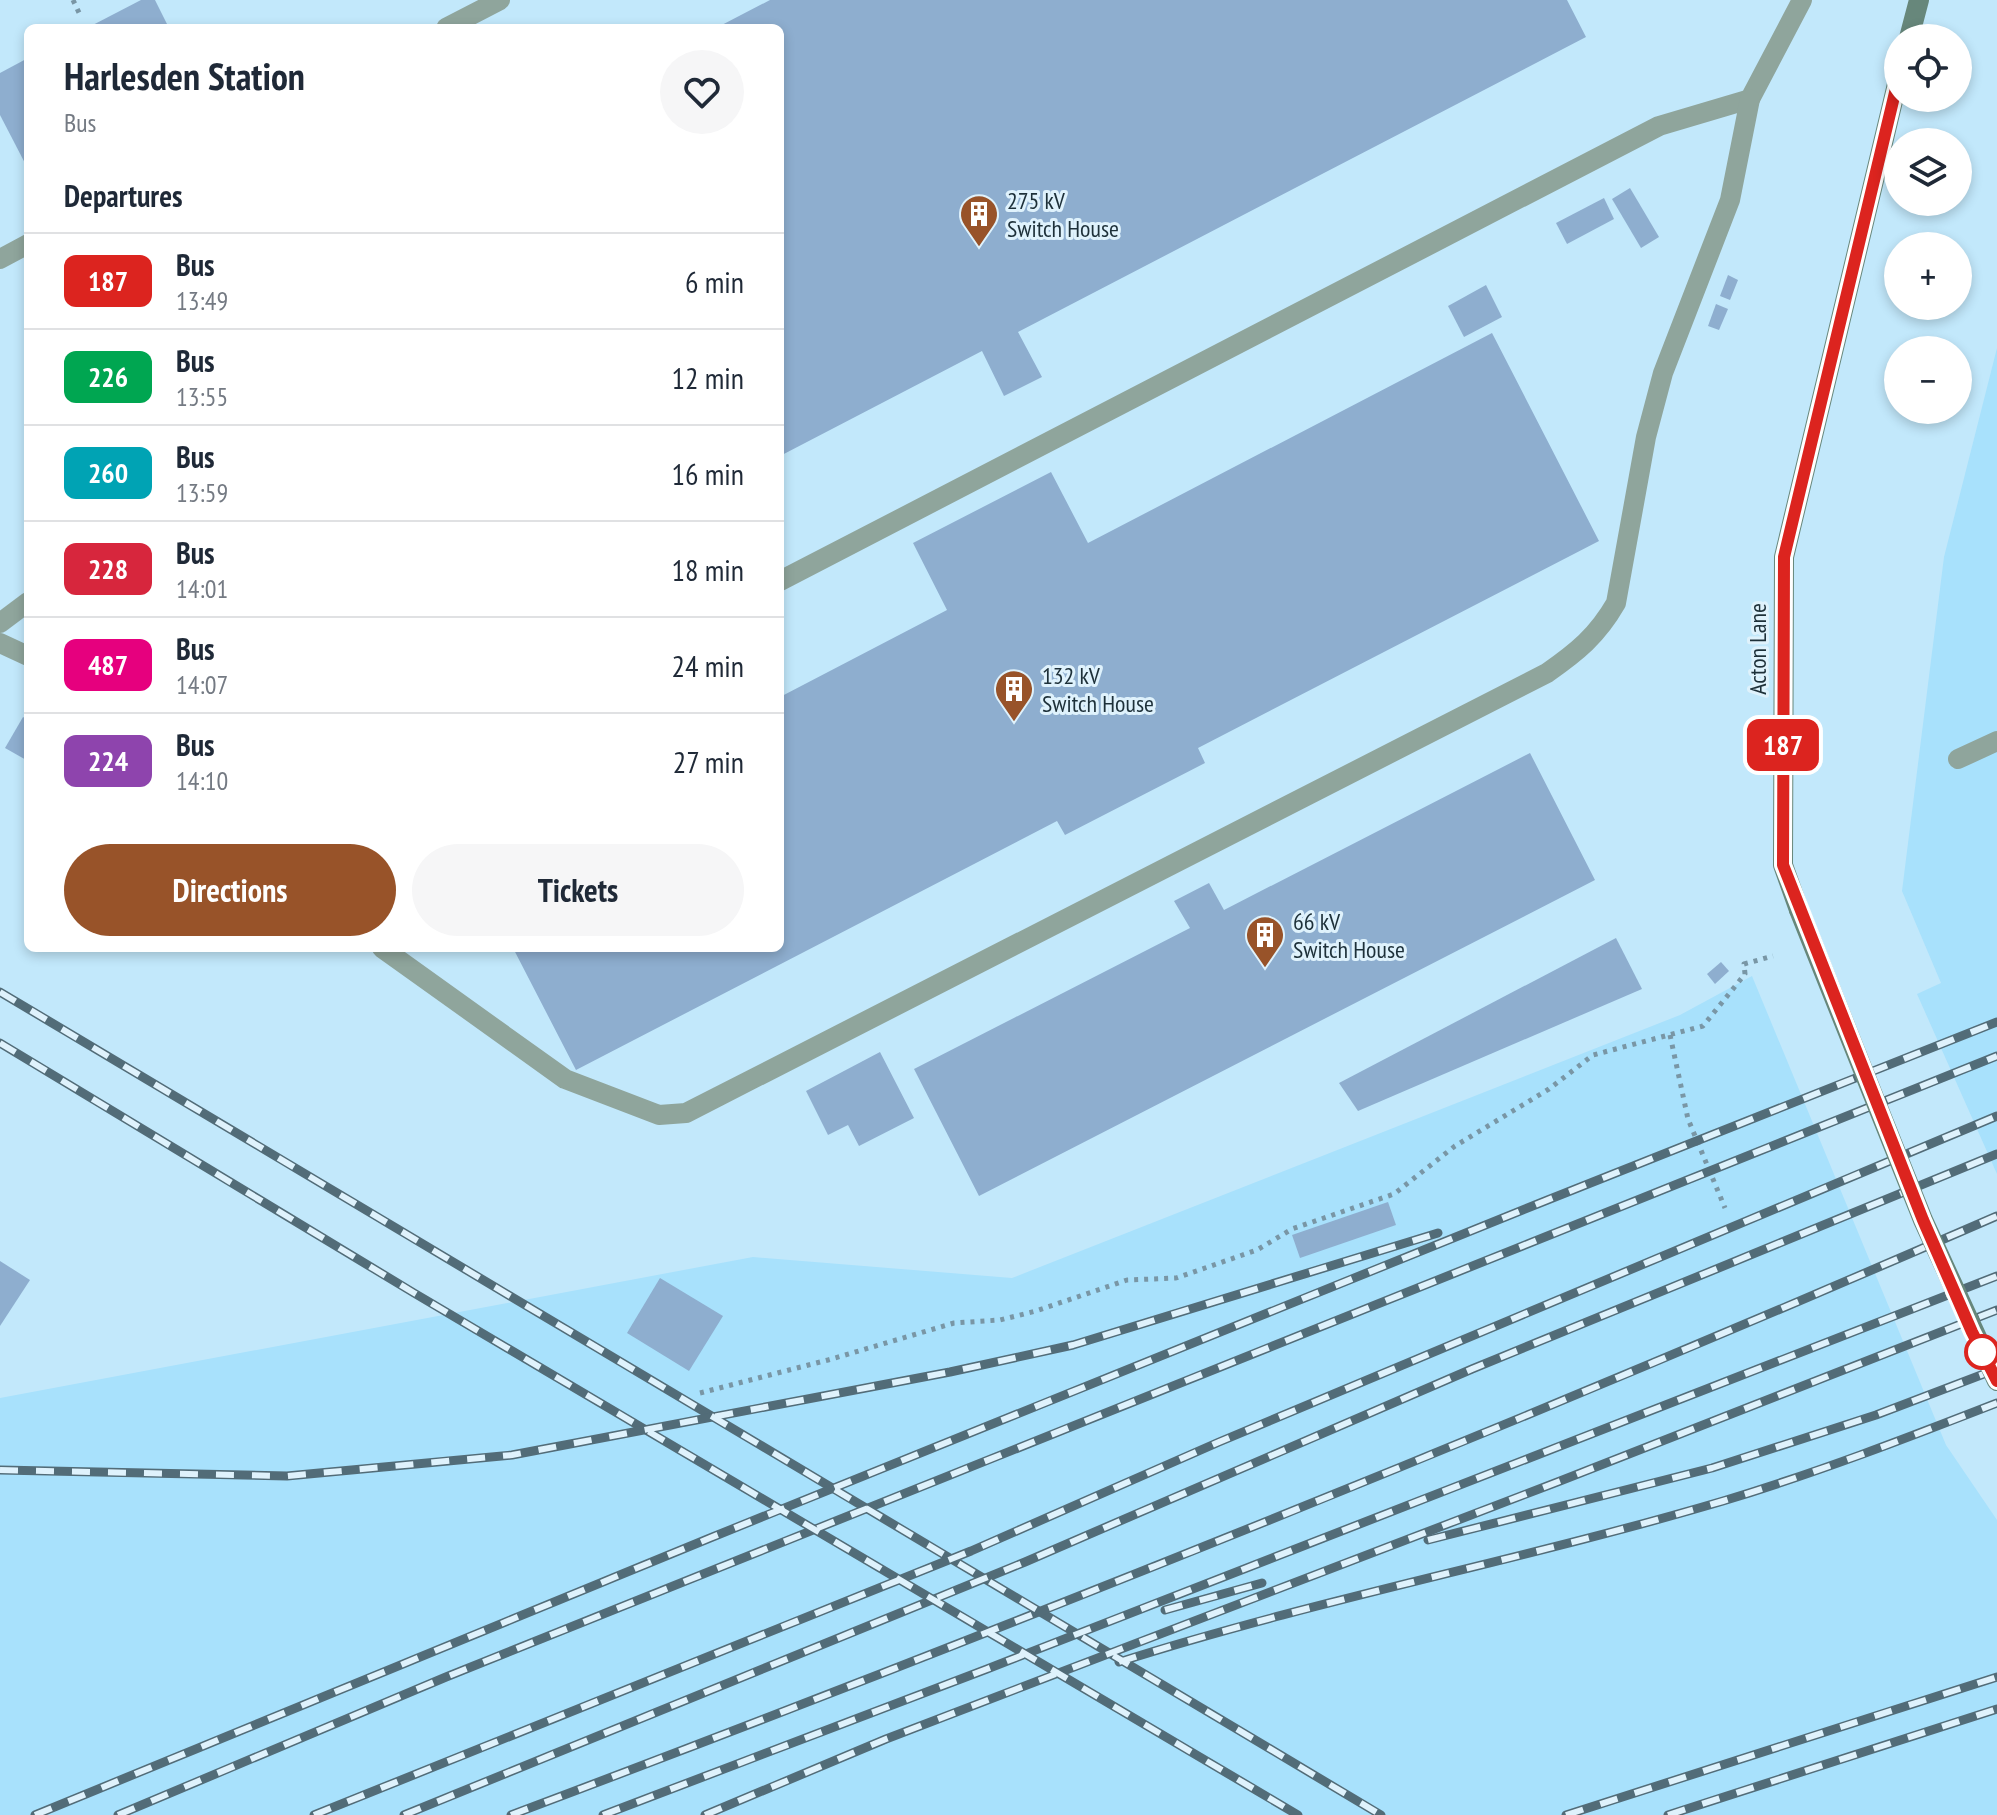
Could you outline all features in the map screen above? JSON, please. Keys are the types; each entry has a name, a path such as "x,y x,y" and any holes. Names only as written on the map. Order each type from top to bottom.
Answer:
{"main road":[{"path":"1913,24 1919,0"},
{"name":"Acton Lane","path":"1890,112 1784,557 1783,865 1923,1220 1997,1381"}],"lane":[{"path":"454,24 500,0"},
{"path":"388,952 565,1079 659,1115 686,1113 1547,673 1578,651 1603,627 1616,603 1646,437 1663,373 1730,200 1750,99 1802,0"},
{"path":"784,579 1659,126 1750,99"},
{"path":"0,259 24,246"},
{"path":"0,623 24,605"},
{"path":"0,643 24,654"},
{"path":"1958,759 1997,741"}],"path":[{"path":"73,0 81,17"},
{"path":"700,1393 954,1323 1000,1320 1036,1311 1127,1280 1176,1278 1257,1250 1292,1229 1394,1194 1455,1146 1549,1089 1593,1055 1703,1026 1745,974 1744,964 1773,955"},
{"path":"1670,1035 1688,1119 1725,1208"}],"shaded area":[{"path":"1997,348 1997,1174 1917,994 1941,983 1902,891 1944,557"},
{"path":"1752,976 1946,1445 1997,1520 1997,1815 0,1815 0,1398 753,1257 1012,1278 1680,1015"}],"building":[{"path":"141,0 155,0 167,24 95,24"},
{"name":"275 kV Switch House","path":"770,0 1567,0 1586,37 1018,332 1042,377 1004,396 982,351 784,454 784,24 724,24"},
{"path":"24,60 24,161 0,115 0,73"},
{"path":"1630,188 1659,237 1641,248 1612,199"},
{"path":"1604,198 1614,219 1567,244 1556,223"},
{"path":"1728,275 1738,280 1730,300 1720,296"},
{"path":"1486,285 1502,317 1464,337 1448,306"},
{"path":"1716,304 1728,309 1719,330 1708,326"},
{"name":"132 kV Switch House","path":"1492,333 1599,541 1198,748 1205,763 1065,835 1057,821 576,1070 515,952 784,952 784,695 947,610 913,543 1051,472 1088,543"},
{"path":"23,717 24,718 24,759 5,748"},
{"name":"66 kV Switch House","path":"1530,753 1595,880 979,1196 914,1069 1190,928 1174,901 1209,883 1224,910"},
{"path":"1616,938 1642,989 1358,1111 1339,1083"},
{"path":"1721,962 1729,971 1715,984 1707,974"},
{"path":"880,1052 914,1118 859,1146 848,1125 828,1135 806,1091"},
{"path":"1388,1202 1396,1225 1300,1258 1292,1235"},
{"path":"0,1261 30,1280 0,1326"},
{"path":"660,1278 723,1316 689,1371 627,1333"}],"railway":[{"path":"0,992 1381,1815"},
{"path":"35,1815 710,1538 1997,1022"},
{"path":"0,1043 414,1293 1298,1815"},
{"path":"118,1815 446,1677 1997,1056"},
{"path":"314,1815 971,1551 1219,1442 1997,1116"},
{"path":"404,1815 1025,1562 1472,1369 1997,1154"},
{"path":"511,1815 1258,1525 1628,1373 1997,1216"},
{"path":"0,1470 287,1476 512,1455 950,1372 1073,1345 1438,1233"},
{"path":"603,1815 1997,1276"},
{"path":"705,1815 886,1739 1997,1310"},
{"path":"1428,1540 1712,1468 1876,1415 1997,1369"},
{"path":"1119,1662 1269,1619 1723,1501 1827,1467 1997,1403"},
{"path":"1165,1610 1262,1583"},
{"path":"1566,1815 1997,1677"},
{"path":"1668,1815 1997,1709"}],"bus line":[{"name":"187","path":"1890,112 1784,557 1783,865 1923,1220 1997,1381"}],"place":[{"name":"275 kV Switch House","path":"979,248"},
{"name":"132 kV Switch House","path":"1014,723"},
{"name":"66 kV Switch House","path":"1265,969"}]}
